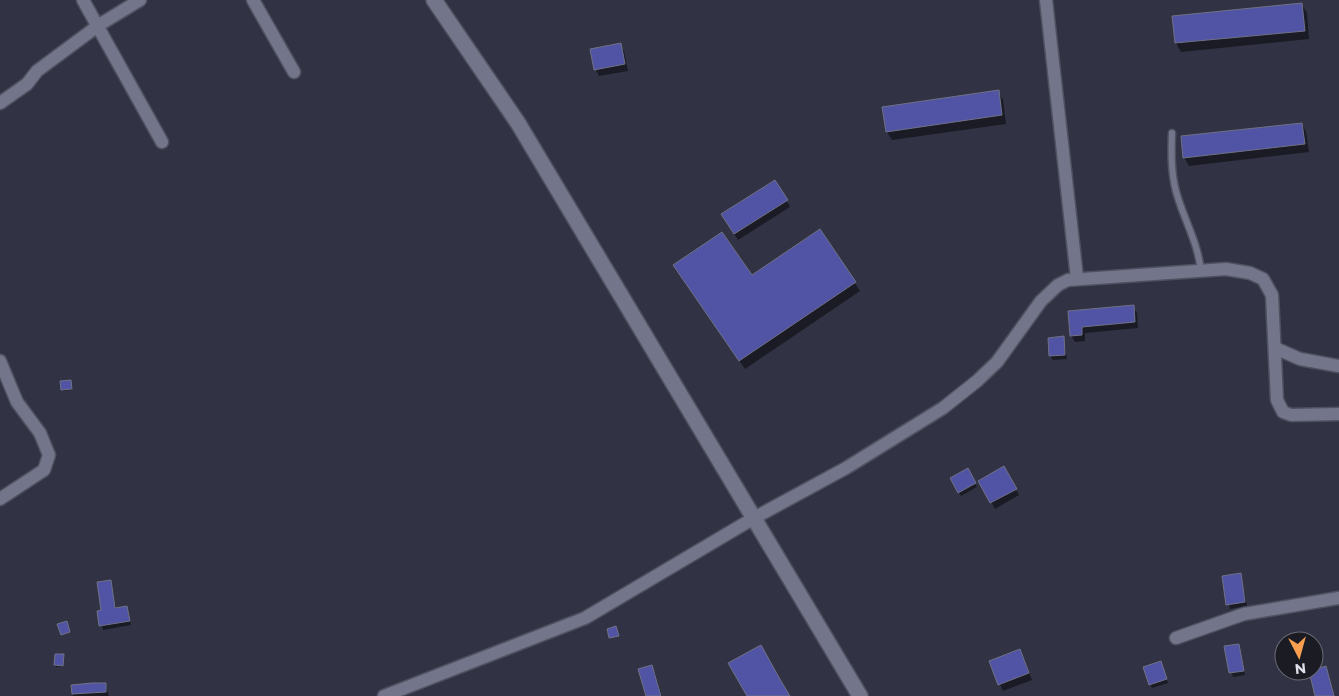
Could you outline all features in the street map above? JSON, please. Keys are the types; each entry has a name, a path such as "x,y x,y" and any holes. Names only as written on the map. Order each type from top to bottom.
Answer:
{"main road":[{"path":"434,0 518,123 860,696"}],"street":[{"path":"83,0 99,25 162,142"},
{"path":"0,103 27,84 37,70 99,25 140,0"},
{"path":"253,0 294,72"},
{"path":"1046,0 1077,278"},
{"path":"384,696 585,618 754,518 846,468 943,408 997,362 1022,325 1052,290 1068,280 1226,269 1250,272 1263,279 1272,295 1277,400 1283,412 1291,415 1339,414"},
{"path":"1275,348 1300,359 1339,366"},
{"path":"0,361 17,402 40,433 49,455 44,470 0,499"},
{"path":"1176,638 1244,614 1339,598"}],"lane":[{"path":"1172,132 1172,177 1179,201 1196,244 1201,271"}],"building":[{"path":"1302,3 1305,31 1175,43 1172,16"},
{"path":"621,43 625,64 594,70 590,49"},
{"path":"999,90 1002,115 886,132 882,107"},
{"path":"1302,123 1305,144 1183,158 1181,136"},
{"path":"775,180 788,200 734,234 721,214"},
{"path":"820,229 856,282 739,361 673,265 722,232 752,275"},
{"path":"1134,305 1135,322 1082,327 1082,335 1070,336 1068,311"},
{"path":"1064,336 1065,355 1049,356 1048,338"},
{"path":"71,380 72,389 61,390 60,381"},
{"path":"1004,466 1017,489 990,503 978,481"},
{"path":"968,468 976,483 958,493 950,478"},
{"path":"1241,573 1245,602 1226,605 1222,576"},
{"path":"111,580 115,608 127,606 130,621 99,626 97,611 101,610 97,582"},
{"path":"67,621 70,632 61,635 57,624"},
{"path":"616,626 619,636 609,638 607,629"},
{"path":"1239,644 1244,671 1229,673 1224,646"},
{"path":"761,645 790,696 747,696 728,663"},
{"path":"1020,649 1029,673 998,685 989,661"},
{"path":"55,654 64,654 63,666 54,665"},
{"path":"1161,661 1167,679 1149,685 1143,667"},
{"path":"652,665 661,696 646,696 638,669"},
{"path":"1326,666 1334,696 1315,696 1311,681 1324,681 1324,667"},
{"path":"106,683 106,692 72,694 71,685"}]}
